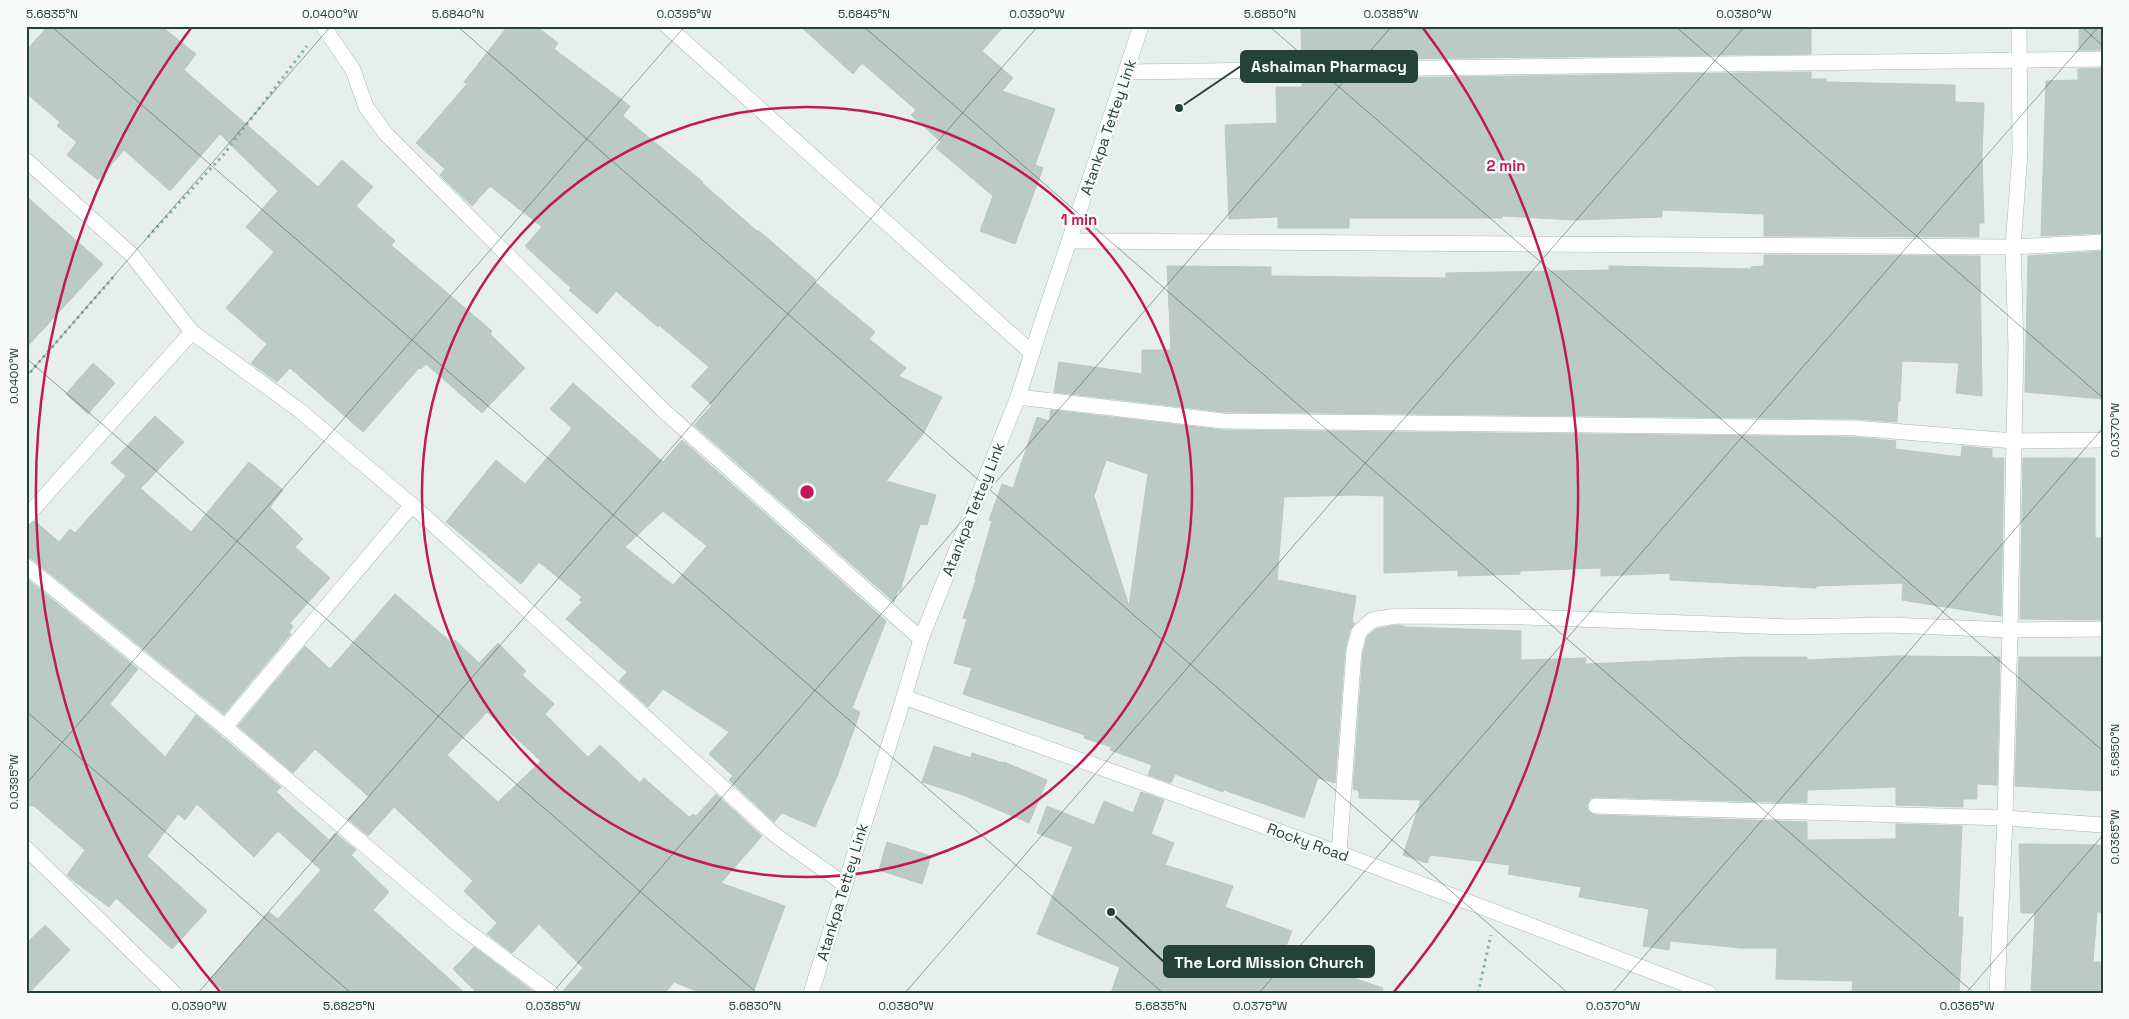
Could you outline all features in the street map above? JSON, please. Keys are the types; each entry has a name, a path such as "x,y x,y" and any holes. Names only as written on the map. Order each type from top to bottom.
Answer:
{"street":[{"path":"323,26 353,70 366,107 386,134 665,412 921,639"},
{"path":"667,26 1032,353"},
{"name":"Atankpa Tettey Link","path":"811,993 921,639 1018,397 1141,26"},
{"path":"1997,993 2005,818 2010,630 2016,346 2013,247 2020,153 2020,26"},
{"path":"1127,72 2103,59"},
{"path":"26,160 132,255 192,332 298,410 412,505 775,835 844,884"},
{"path":"1070,241 2013,247 2103,242"},
{"path":"26,518 192,332"},
{"path":"1018,397 1223,421 1855,428 2014,441 2103,440"},
{"path":"224,726 412,505"},
{"path":"26,566 224,726 459,925 551,993"},
{"path":"1339,853 1354,651 1359,632 1372,620 1396,616 1515,617 1790,627 1890,626 2010,630 2103,629"},
{"name":"Rocky Road","path":"904,697 1339,853 1709,993"},
{"path":"1596,806 2005,818 2103,825"},
{"path":"26,848 174,993"}],"path":[{"path":"26,377 132,255 224,154 310,41"},
{"path":"1478,993 1496,912"}],"building":[{"path":"48,26 161,26 196,54 184,70 318,187 342,160 373,187 356,206 395,241 391,245 492,331 490,334 525,368 482,413 426,364 421,369 419,368 363,432 290,368 277,382 251,363 267,344 226,308 274,252 246,227 278,191 220,134 170,191 124,150 98,180 67,155 77,142 57,126 60,122 26,93 26,51"},
{"path":"508,26 536,26 558,43 554,49 630,106 623,116 703,182 757,231 816,280 815,282 875,332 869,339 906,368 899,376 942,397 923,434 886,481 936,495 927,525 920,524 900,591 898,590 894,602 694,425 712,405 691,386 709,367 616,291 597,314 569,290 571,288 525,246 542,227 490,186 472,206 440,175 445,169 416,143 467,84 464,82"},
{"path":"800,26 1004,26 982,51 1013,78 1002,91 1055,109 1035,165 1043,168 1015,244 980,231 993,196 936,148 941,142 911,115 916,110 862,63 853,74"},
{"path":"1301,26 1811,26 1811,54 1302,60"},
{"path":"2079,26 2103,26 2103,50 2079,50"},
{"path":"2103,68 2103,233 2041,236 2046,81 2078,80 2078,69"},
{"path":"1811,72 1811,79 1826,79 1826,82 1955,85 1955,102 1984,103 1982,156 1984,223 1979,223 1979,237 1764,236 1764,214 1662,210 1662,217 1574,220 1502,216 1502,218 1349,218 1349,228 1278,228 1278,217 1229,219 1225,125 1277,123 1276,87 1302,87 1302,79"},
{"path":"26,196 103,264 26,348"},
{"path":"2103,251 2103,399 2025,392 2028,256"},
{"path":"1764,255 1980,256 1982,396 1956,393 1959,363 1902,361 1897,422 1855,419 1224,412 1054,392 1059,362 1142,374 1142,350 1171,350 1167,266 1271,267 1271,276 1446,278 1446,273 1609,270 1609,266 1751,269 1751,267 1764,266"},
{"path":"93,363 115,383 88,414 66,394"},
{"path":"573,383 663,462 682,440 886,621 852,708 860,712 838,774 815,827 782,813 774,822 729,780 733,776 709,754 729,732 663,689 648,707 619,681 627,672 566,619 582,602 579,600 582,597 539,562 521,584 446,522 496,460 525,484 572,428 550,409","holes":["663,511 707,546 673,585 625,547"]},
{"path":"1051,410 1223,430 1855,437 1896,441 1895,449 1961,457 1962,446 1992,449 1992,458 2004,458 2001,616 1902,600 1903,583 1816,586 1816,588 1670,580 1670,573 1601,576 1601,568 1520,571 1520,574 1458,576 1458,570 1384,573 1384,496 1284,497 1277,580 1356,596 1352,623 1355,623 1350,630 1345,650 1335,783 1318,778 1304,818 1224,790 1223,792 1175,774 1171,783 1148,775 1152,765 1110,750 1111,747 1084,738 1085,735 963,694 972,668 954,663 967,619 963,618 976,580 992,521 989,520 1002,484 1013,488 1037,417 1049,421","holes":["1106,460 1148,474 1129,606 1094,496"]},
{"path":"155,416 184,442 141,488 111,463"},
{"path":"2023,458 2095,458 2095,538 2103,538 2103,620 2020,619"},
{"path":"249,462 283,490 270,507 303,539 295,547 330,578 290,623 293,626 289,632 291,634 224,714 32,559 26,557 26,526 35,521 59,542 70,529 75,533 126,476 191,532"},
{"path":"26,578 138,669 110,704 165,757 196,715 281,787 276,792 329,840 335,833 356,850 351,855 389,892 373,910 465,993 226,993 210,979 269,912 278,919 321,870 278,831 254,857 197,804 185,820 178,814 147,856 207,911 172,949 116,898 109,907 71,879 67,875 85,850 34,806 26,806"},
{"path":"395,594 452,643 455,640 479,663 498,643 526,671 522,675 554,704 545,714 588,757 600,745 640,783 644,778 689,817 693,814 696,816 716,794 762,836 721,883 785,906 753,993 701,993 674,982 665,993 561,993 583,968 539,924 512,953 487,934 497,923 464,891 473,881 394,807 368,836 348,819 369,797 315,749 293,773 238,726 305,646 330,669","holes":["487,712 541,761 498,802 447,755"]},
{"path":"1397,625 1407,627 1521,631 1521,660 1586,658 1585,664 1745,657 1807,657 1807,660 1896,656 2000,657 1997,785 1977,784 1977,799 1963,799 1963,807 1896,805 1896,787 1807,790 1807,803 1596,797 1591,798 1587,805 1588,811 1596,815 1807,822 1807,840 1896,839 1896,824 1962,826 1958,917 1963,917 1959,993 1852,993 1853,981 1776,979 1777,948 1741,948 1670,941 1669,950 1643,946 1649,909 1579,897 1581,887 1508,874 1510,865 1430,855 1427,863 1403,855 1421,800 1359,798 1359,791 1353,789 1363,653 1367,637 1376,629"},
{"path":"2019,657 2103,657 2103,791 2015,786"},
{"path":"934,746 971,758 972,753 1004,762 1047,780 1029,823 963,795 922,782"},
{"path":"1141,792 1164,800 1151,834 1174,843 1165,865 1233,886 1225,907 1292,931 1283,954 1383,988 1382,993 1111,993 1120,967 1037,934 1073,847 1037,833 1047,806 1094,825 1104,801 1133,813"},
{"path":"887,842 931,856 922,884 879,870"},
{"path":"2019,844 2103,845 2103,912 2097,912 2093,962 2100,962 2102,993 2031,993 2035,913 2021,913"},
{"path":"45,925 70,950 29,993 26,993 26,944"},
{"path":"474,947 535,993 477,993 453,969"}],"place":[{"name":"Ashaiman Pharmacy","path":"1179,108"},
{"name":"The Lord Mission Church","path":"1111,912"}]}
